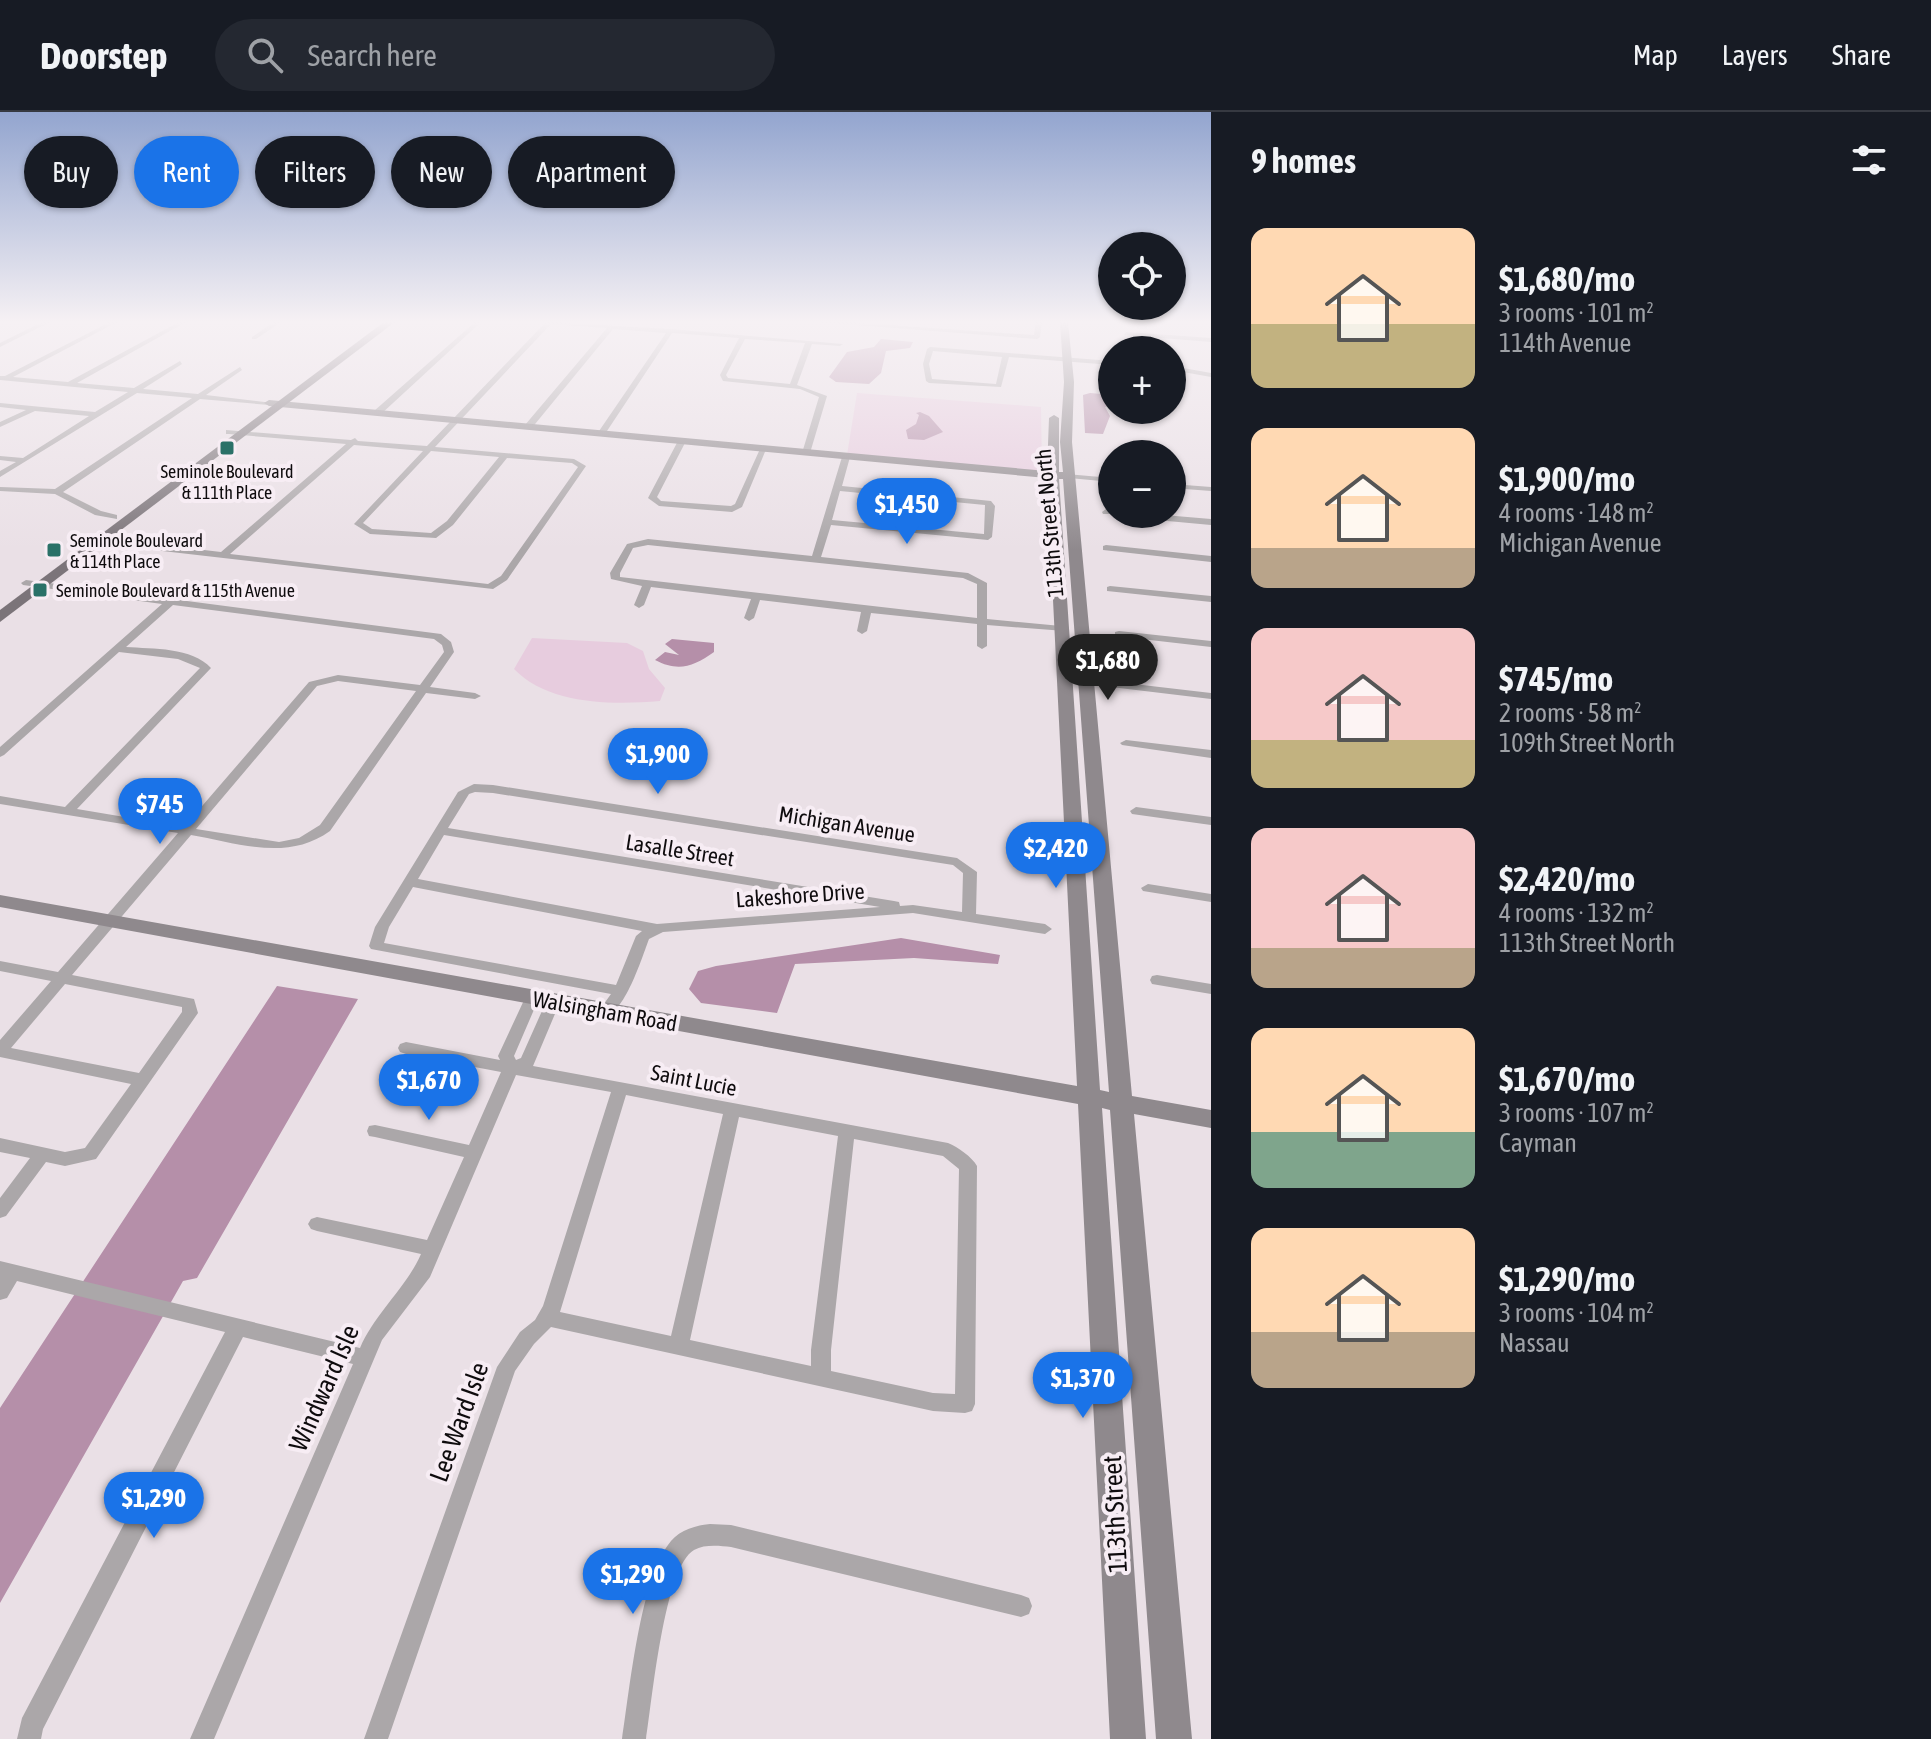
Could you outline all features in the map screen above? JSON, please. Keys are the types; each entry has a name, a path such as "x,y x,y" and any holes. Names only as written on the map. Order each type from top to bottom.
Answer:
{"main road":[{"path":"0,602 92,540 281,398"},
{"path":"275,403 282,398"},
{"name":"113th Street North","path":"1058,398 1053,475 1091,1098"},
{"name":"113th Street North","path":"1063,398 1120,1103"},
{"path":"275,403 1069,476"},
{"path":"0,617 43,585 114,517 236,433"},
{"name":"Walsingham Road","path":"0,901 1211,1119"},
{"name":"113th Street","path":"1091,1098 1128,1739"},
{"name":"113th Street","path":"1120,1103 1174,1739"}],"street":[{"path":"0,475 125,398"},
{"path":"57,492 197,398"},
{"path":"221,398 275,403"},
{"path":"377,413 394,398"},
{"path":"476,398 358,524 363,529 421,536 442,531 505,455"},
{"path":"528,427 552,398"},
{"path":"601,434 625,398"},
{"path":"806,453 824,398"},
{"path":"0,405 99,415"},
{"path":"0,425 35,408"},
{"path":"92,540 495,585 504,578 582,466 574,461 355,440 236,433"},
{"path":"222,556 355,440"},
{"path":"682,441 654,500 675,506 732,509 739,505 764,449"},
{"path":"816,560 846,457"},
{"path":"0,458 24,460"},
{"path":"1069,476 1098,479"},
{"path":"1186,487 1211,489"},
{"path":"827,522 988,537 991,506 988,503 836,488"},
{"path":"0,489 57,492 78,500 98,513 114,517"},
{"path":"1186,520 1211,522"},
{"path":"982,646 980,621 982,583 979,579 638,542 630,546 615,573 616,579 648,584 867,609 980,621 1061,629"},
{"path":"1106,548 1211,559"},
{"path":"0,800 279,846 317,837 449,652 444,640 407,631 26,583"},
{"path":"639,605 648,584"},
{"path":"1110,589 1211,599"},
{"path":"749,618 757,596"},
{"path":"0,753 170,602"},
{"path":"862,631 867,609"},
{"path":"1119,634 1211,644"},
{"path":"67,812 206,668 199,660 185,657 116,649"},
{"path":"142,1080 0,1050 313,684 338,678 475,696"},
{"path":"1065,679 1211,696"},
{"path":"1126,743 1211,754"},
{"name":"Michigan Avenue","path":"621,991 376,946 382,927 464,792 481,788 945,859 963,864 970,872 969,918"},
{"path":"1136,811 1211,821"},
{"name":"Lasalle Street","path":"441,831 913,909"},
{"name":"Lakeshore Drive","path":"409,882 657,929 913,909 1045,929"},
{"path":"1148,888 1211,898"},
{"path":"606,1012 621,991 643,936 657,929"},
{"path":"0,966 189,1003 190,1013 84,1157 65,1159 0,1145"},
{"path":"1157,980 1211,989"},
{"name":"Windward Isle","path":"202,1739 375,1335 423,1271 511,1068 527,1062 542,1000"},
{"name":"Saint Lucie","path":"406,1048 948,1150 968,1166 965,1404 933,1402 821,1377"},
{"name":"Lee Ward Isle","path":"376,1739 507,1367 527,1338 547,1318 620,1088"},
{"path":"679,1345 732,1109"},
{"path":"375,1131 475,1153"},
{"path":"547,1318 821,1377 821,1350 847,1131"},
{"path":"0,1211 42,1154"},
{"path":"317,1224 433,1249"},
{"path":"0,1292 6,1270 365,1358"},
{"path":"29,1739 31,1727 238,1327"},
{"path":"634,1739 665,1572 680,1547 700,1535 731,1536 1021,1606"}],"shaded area":[{"path":"856,398 922,398 1041,407 1042,472 847,455"},
{"path":"1083,398 1098,398 1098,424 1107,424 1103,434 1085,433"},
{"path":"916,413 929,416 943,432 924,440 908,439 906,430 916,424 919,415"},
{"path":"532,638 627,643 643,651 649,669 665,688 660,701 602,702 545,690 514,669"},
{"path":"672,639 714,643 714,652 699,661 678,667 655,660 665,652 679,655 665,644"},
{"path":"901,938 1000,955 998,964 914,958 795,964 777,1013 701,1003 689,989 698,971 716,966"},
{"path":"277,986 358,999 197,1278 183,1281 0,1603 0,1408"}],"place":[{"name":"Seminole Boulevard & 111th Place","path":"227,448"},
{"name":"Seminole Boulevard & 114th Place","path":"54,550"},
{"name":"Seminole Boulevard & 115th Avenue","path":"40,590"}]}
